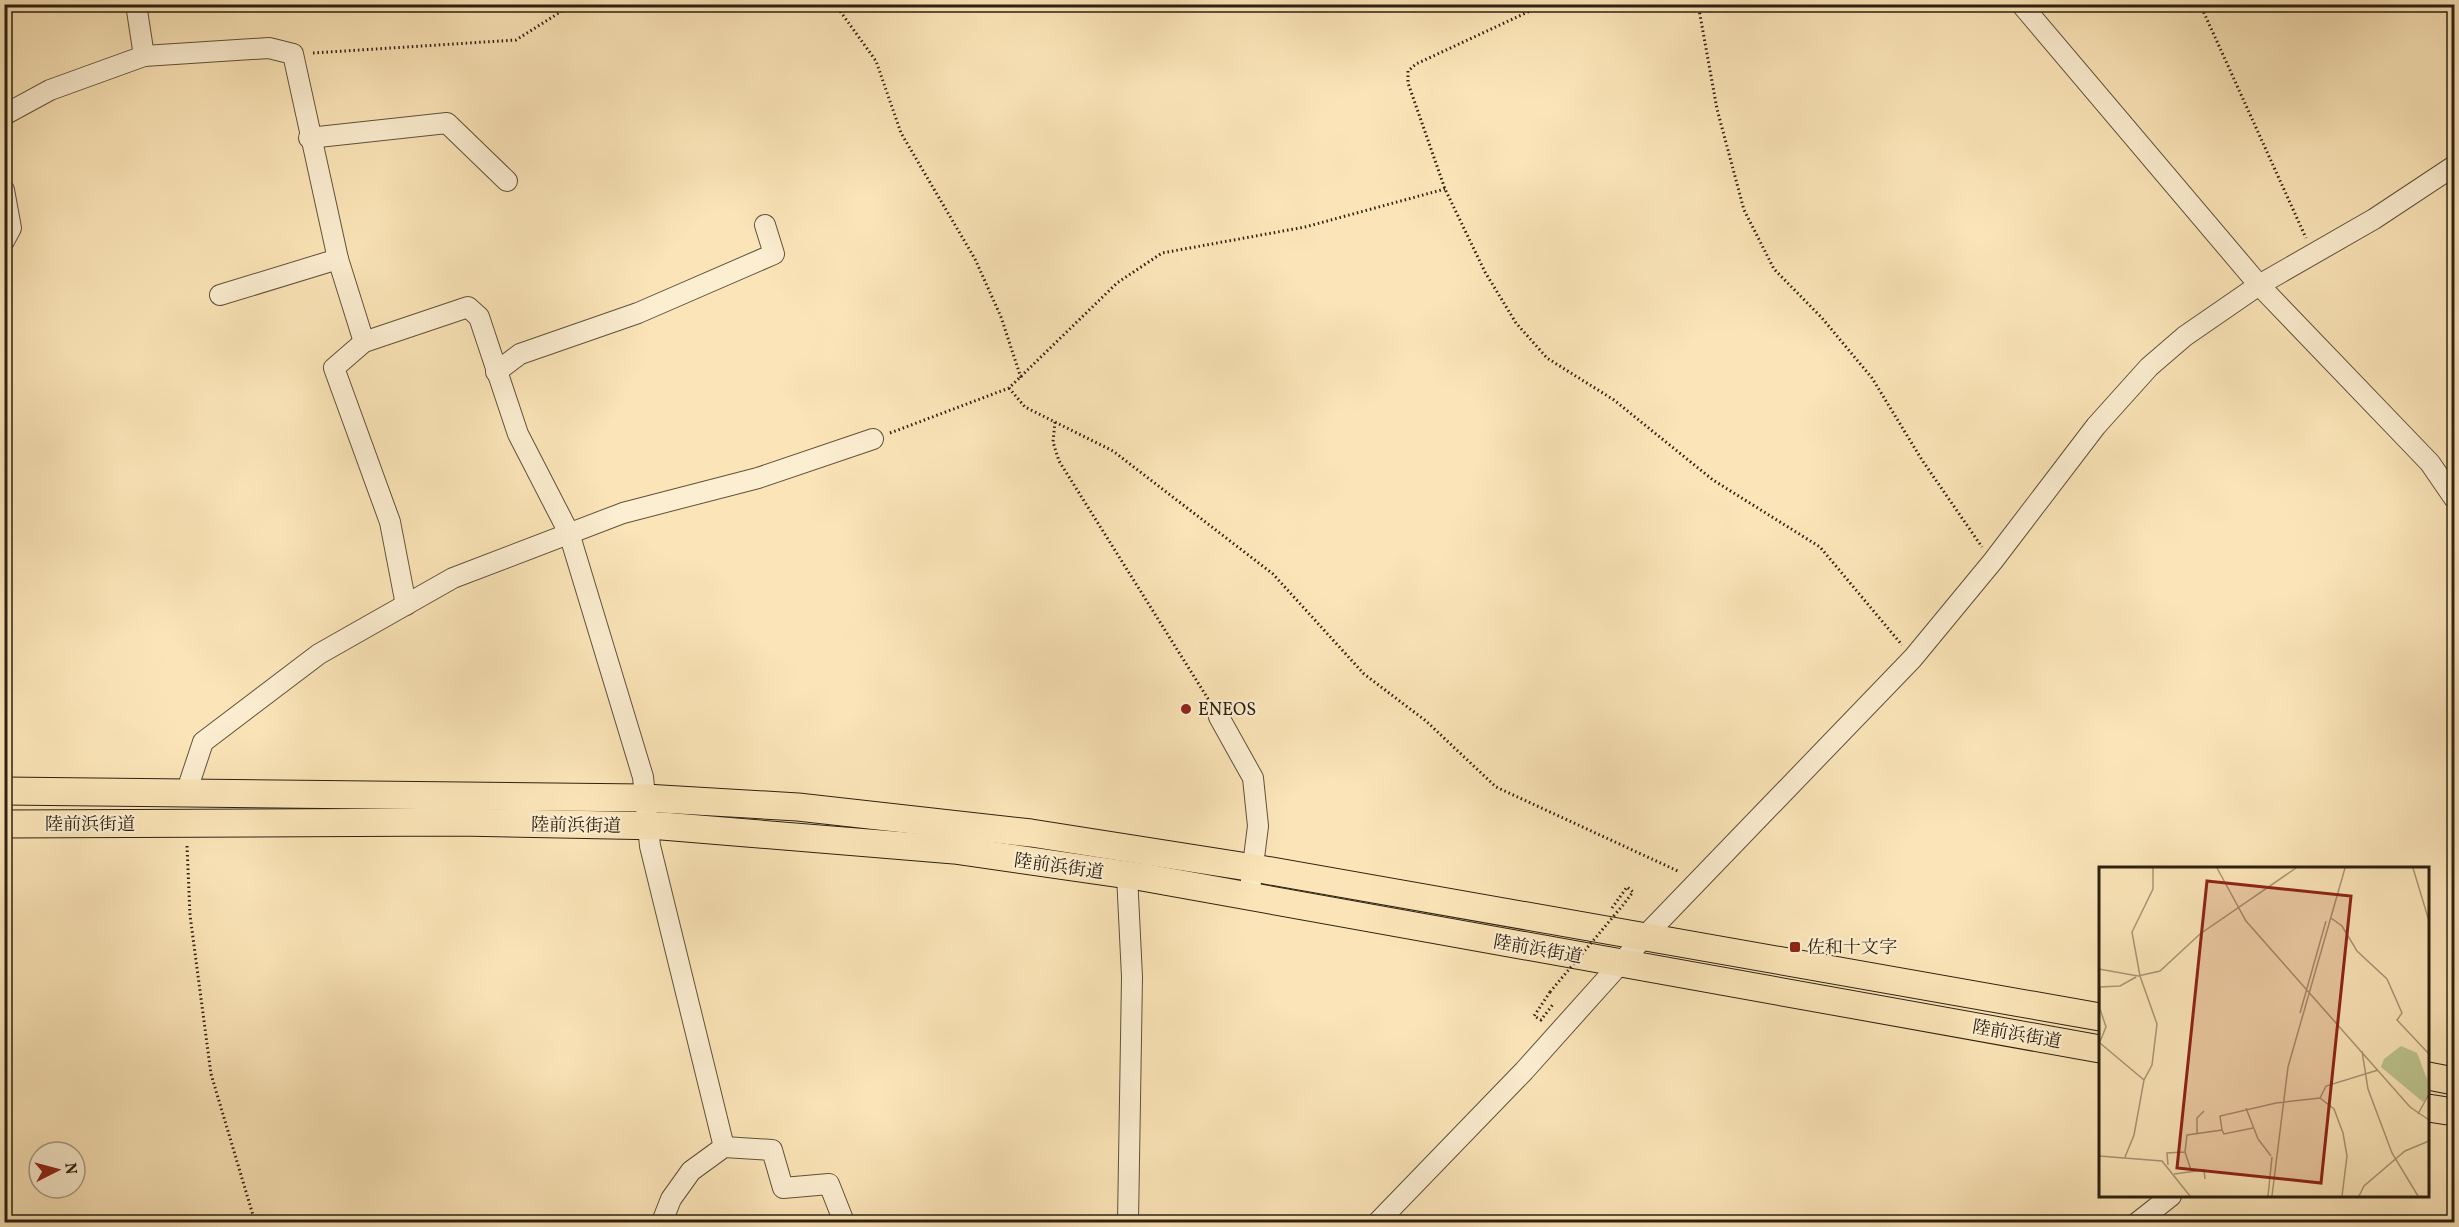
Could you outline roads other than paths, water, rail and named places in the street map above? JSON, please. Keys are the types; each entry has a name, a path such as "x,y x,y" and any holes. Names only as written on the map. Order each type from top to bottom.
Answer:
{"highway":[{"name":"陸前浜街道","path":"4,791 645,798 798,807 1020,831 1254,868 2099,1017"},
{"name":"陸前浜街道","path":"4,824 459,822 648,826 954,850 1127,875 2099,1049"},
{"path":"2429,1076 2454,1081"},
{"path":"2429,1108 2454,1113"}],"street":[{"path":"136,4 144,56"},
{"path":"2021,4 2259,285 2430,463 2454,498"},
{"path":"4,115 50,90 144,56 269,48 293,54 309,138 338,259 364,342"},
{"path":"309,138 447,123 507,181"},
{"path":"1378,1222 1524,1071 1698,880 1913,658 1993,561 2096,426 2149,367 2185,336 2259,285 2374,219 2454,166"},
{"path":"4,190 11,228 4,242"},
{"path":"496,372 520,354 638,313 774,254 765,225"},
{"path":"220,295 338,259"},
{"path":"406,605 390,522 334,368 364,342 468,307 479,317 518,434 569,533 643,777 650,846 724,1147"},
{"path":"186,793 203,742 319,654 453,578 623,513 758,478 873,439"},
{"path":"1220,717 1253,778 1258,826 1249,897"},
{"path":"1127,875 1132,977 1128,1222"},
{"path":"662,1222 671,1199 691,1171 724,1147 772,1150 783,1188 829,1184 844,1222"},
{"path":"2138,1222 2170,1197"}],"place":[{"name":"ENEOS","path":"1186,709"},
{"name":"佐和十文字","path":"1795,947"}]}
